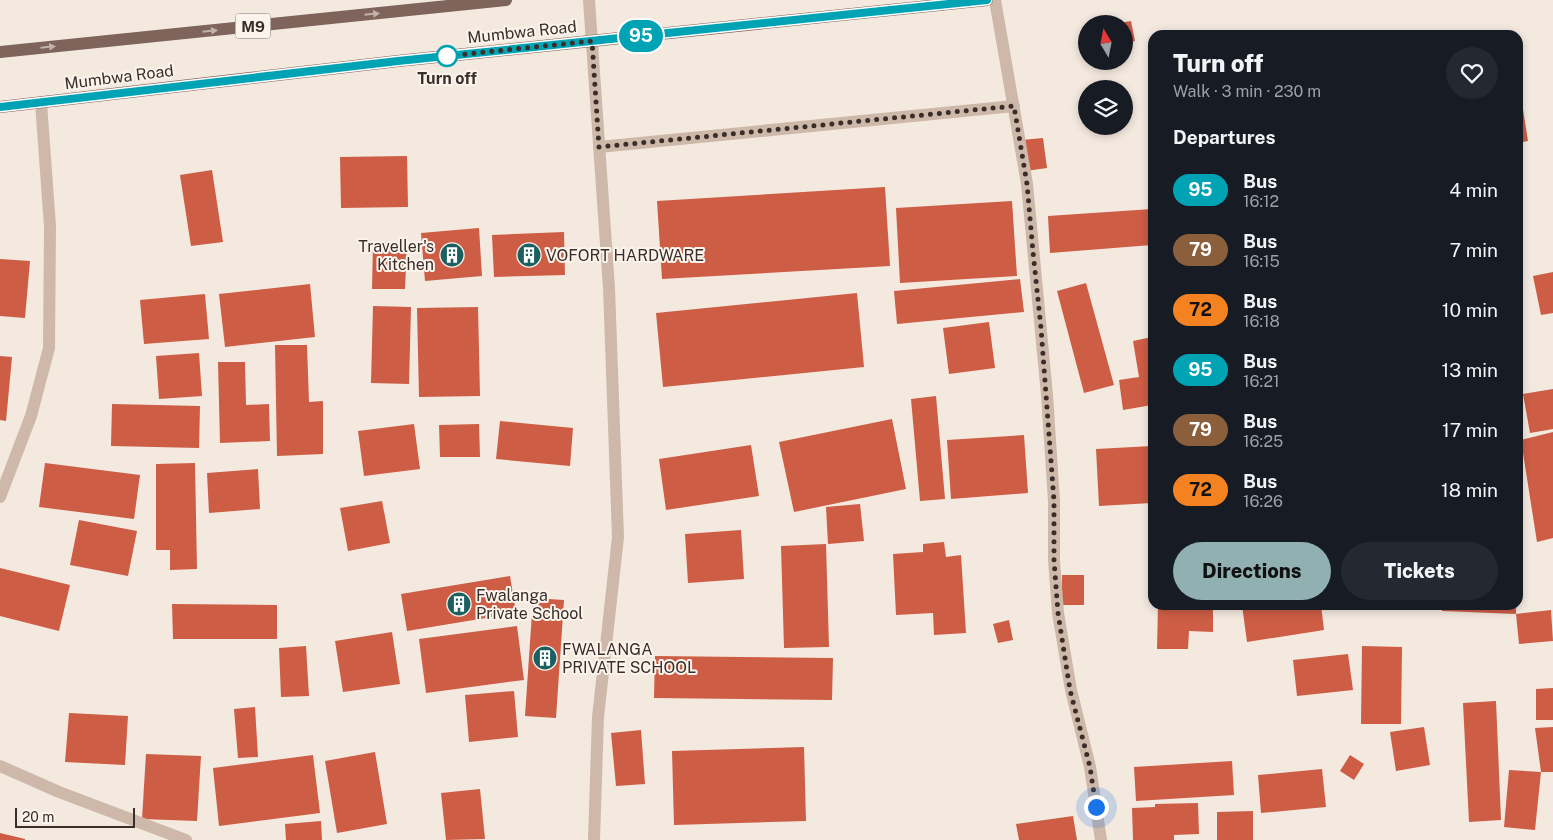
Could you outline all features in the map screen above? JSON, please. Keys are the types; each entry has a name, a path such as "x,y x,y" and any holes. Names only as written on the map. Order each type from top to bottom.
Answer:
{"main road":[{"name":"Mumbwa Road","path":"0,52 506,0"},
{"name":"Mumbwa Road","path":"0,107 398,61 987,0"}],"street":[{"path":"589,0 609,288 618,537 598,717 594,840"},
{"path":"995,0 1027,184 1041,320 1054,501 1054,560 1058,613 1070,690 1090,767 1101,840"},
{"path":"0,497 31,416 49,348 50,226 42,103"},
{"path":"599,147 1014,106"},
{"path":"0,766 59,792 186,840"}],"building":[{"path":"1523,109 1528,141 1523,142"},
{"path":"1043,138 1047,168 1026,171 1022,140"},
{"path":"407,156 408,207 341,208 340,157"},
{"path":"212,170 223,242 191,246 180,175"},
{"path":"885,187 890,266 662,279 657,201"},
{"path":"1012,201 1017,276 900,283 896,208"},
{"path":"1148,209 1148,245 1050,253 1048,216"},
{"name":"Traveller's Kitchen","path":"479,228 482,276 425,281 421,233"},
{"name":"VOFORT HARDWARE","path":"564,232 565,275 494,277 492,235"},
{"path":"373,242 407,243 405,289 372,289"},
{"path":"0,259 30,261 25,318 0,316"},
{"path":"1553,272 1553,313 1541,315 1533,276"},
{"path":"1020,279 1024,312 897,324 894,291"},
{"path":"1086,283 1114,385 1084,393 1057,291"},
{"path":"310,284 315,337 225,347 219,294"},
{"path":"857,293 864,367 663,387 656,313"},
{"path":"205,294 209,339 144,344 140,300"},
{"path":"373,306 411,307 409,384 371,383"},
{"path":"478,307 480,396 419,397 417,308"},
{"path":"989,322 995,368 949,374 943,328"},
{"path":"1148,338 1148,406 1123,410 1119,380 1139,377 1133,341"},
{"path":"275,345 307,345 309,402 323,401 323,454 277,456"},
{"path":"199,353 202,396 159,399 156,356"},
{"path":"0,356 12,357 6,421 0,420"},
{"path":"218,362 245,362 246,405 269,404 270,441 220,443"},
{"path":"1553,389 1553,429 1530,433 1523,394"},
{"path":"936,396 945,499 920,501 911,399"},
{"path":"112,404 200,406 199,448 111,446"},
{"path":"892,419 906,489 794,512 779,442"},
{"path":"500,421 573,428 570,466 496,459"},
{"path":"414,424 420,469 364,476 358,431"},
{"path":"479,424 480,457 440,457 439,425"},
{"path":"1553,432 1553,538 1537,542 1523,453 1523,440"},
{"path":"1024,435 1028,493 951,499 947,440"},
{"path":"751,445 759,496 666,510 659,459"},
{"path":"1148,446 1148,503 1099,506 1096,449"},
{"path":"45,463 140,475 134,519 39,507"},
{"path":"195,463 197,569 170,570 170,550 156,550 156,464"},
{"path":"258,469 260,509 209,513 207,473"},
{"path":"382,501 390,543 348,551 340,508"},
{"path":"860,504 864,541 828,544 826,507"},
{"path":"79,520 137,531 128,576 70,565"},
{"path":"741,530 744,579 688,583 685,534"},
{"path":"944,542 946,557 961,555 966,633 934,635 933,613 896,615 893,554 923,552 923,544"},
{"path":"826,544 829,647 784,648 781,546"},
{"path":"0,568 70,585 59,631 0,616"},
{"path":"1062,575 1084,575 1084,605 1062,605"},
{"name":"Fwalanga Private School","path":"510,576 516,613 407,631 401,594"},
{"name":"FWALANGA PRIVATE SCHOOL","path":"533,598 564,600 556,718 525,716"},
{"path":"172,604 277,605 277,639 173,639"},
{"path":"1158,610 1213,610 1213,632 1189,631 1188,649 1157,649"},
{"path":"1243,610 1322,610 1324,630 1247,642"},
{"path":"1516,610 1516,614 1442,611"},
{"path":"1551,610 1553,641 1519,644 1516,614"},
{"path":"1009,620 1013,640 998,643 993,624"},
{"path":"517,626 524,680 426,693 419,639"},
{"path":"392,632 400,684 343,692 335,641"},
{"path":"306,646 309,696 281,697 279,648"},
{"path":"1362,646 1402,647 1401,724 1361,724"},
{"path":"1348,654 1353,690 1297,696 1293,660"},
{"path":"655,656 833,658 832,700 654,698"},
{"path":"1553,688 1553,720 1536,720 1536,689"},
{"path":"514,691 518,737 469,742 465,695"},
{"path":"1496,701 1501,820 1469,822 1463,703"},
{"path":"255,707 258,757 238,758 234,709"},
{"path":"69,713 128,716 125,765 65,762"},
{"path":"1424,727 1430,765 1396,771 1390,732"},
{"path":"1553,727 1553,772 1541,772 1535,728"},
{"path":"641,730 645,784 616,786 611,733"},
{"path":"804,747 806,821 674,825 672,751"},
{"path":"375,752 387,824 337,833 325,761"},
{"path":"146,754 201,756 197,821 142,819"},
{"path":"313,755 320,813 219,826 213,768"},
{"path":"1350,755 1364,764 1354,780 1340,771"},
{"path":"1232,761 1234,795 1136,801 1134,767"},
{"path":"1322,769 1326,807 1261,813 1258,775"},
{"path":"1509,770 1541,772 1535,830 1504,827"},
{"path":"480,789 485,839 446,840 441,793"},
{"path":"1198,803 1199,834 1174,835 1174,840 1133,840 1132,808 1155,807 1155,804"},
{"path":"1253,811 1253,840 1217,840 1217,812"},
{"path":"1073,816 1077,840 1019,840 1016,824"},
{"path":"321,821 322,840 286,840 285,824"},
{"path":"0,833 25,839 25,840 0,840"}],"bus line":[{"name":"95","path":"0,107 398,61 987,0"}],"place":[{"name":"Turn off","path":"447,56"},
{"name":"Traveller's Kitchen","path":"452,255"},
{"name":"VOFORT HARDWARE","path":"529,255"},
{"name":"Fwalanga Private School","path":"459,604"},
{"name":"FWALANGA PRIVATE SCHOOL","path":"545,658"}],"route":[{"path":"447,56 592,41 599,147 1014,106 1031,215 1040,311 1054,501 1054,560 1058,613 1070,690 1090,767 1096,807"}]}
